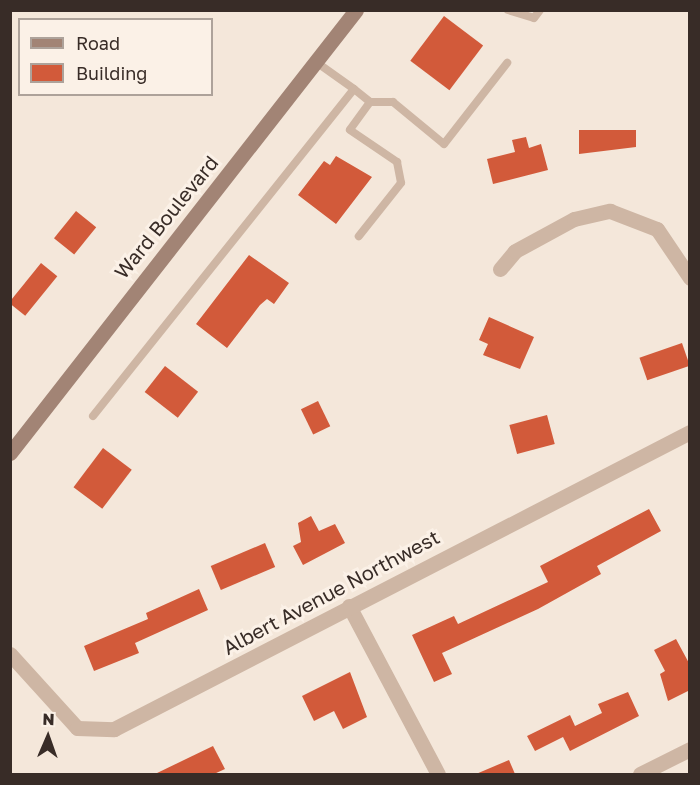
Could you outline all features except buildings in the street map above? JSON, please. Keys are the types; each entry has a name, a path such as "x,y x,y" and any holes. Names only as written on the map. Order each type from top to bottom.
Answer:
{"main road":[{"name":"Ward Boulevard","path":"10,453 356,10"}],"street":[{"path":"500,269 515,250 574,219 609,211 657,229 690,278"},
{"name":"Albert Avenue Northwest","path":"10,654 77,728 114,729 690,432"},
{"path":"349,606 438,774"},
{"path":"640,774 690,749"}],"lane":[{"path":"508,10 534,18 540,10"},
{"path":"316,62 370,102 393,102 444,144 507,63"},
{"path":"93,416 354,89"},
{"path":"359,236 401,183 397,162 350,130 370,102"}]}
